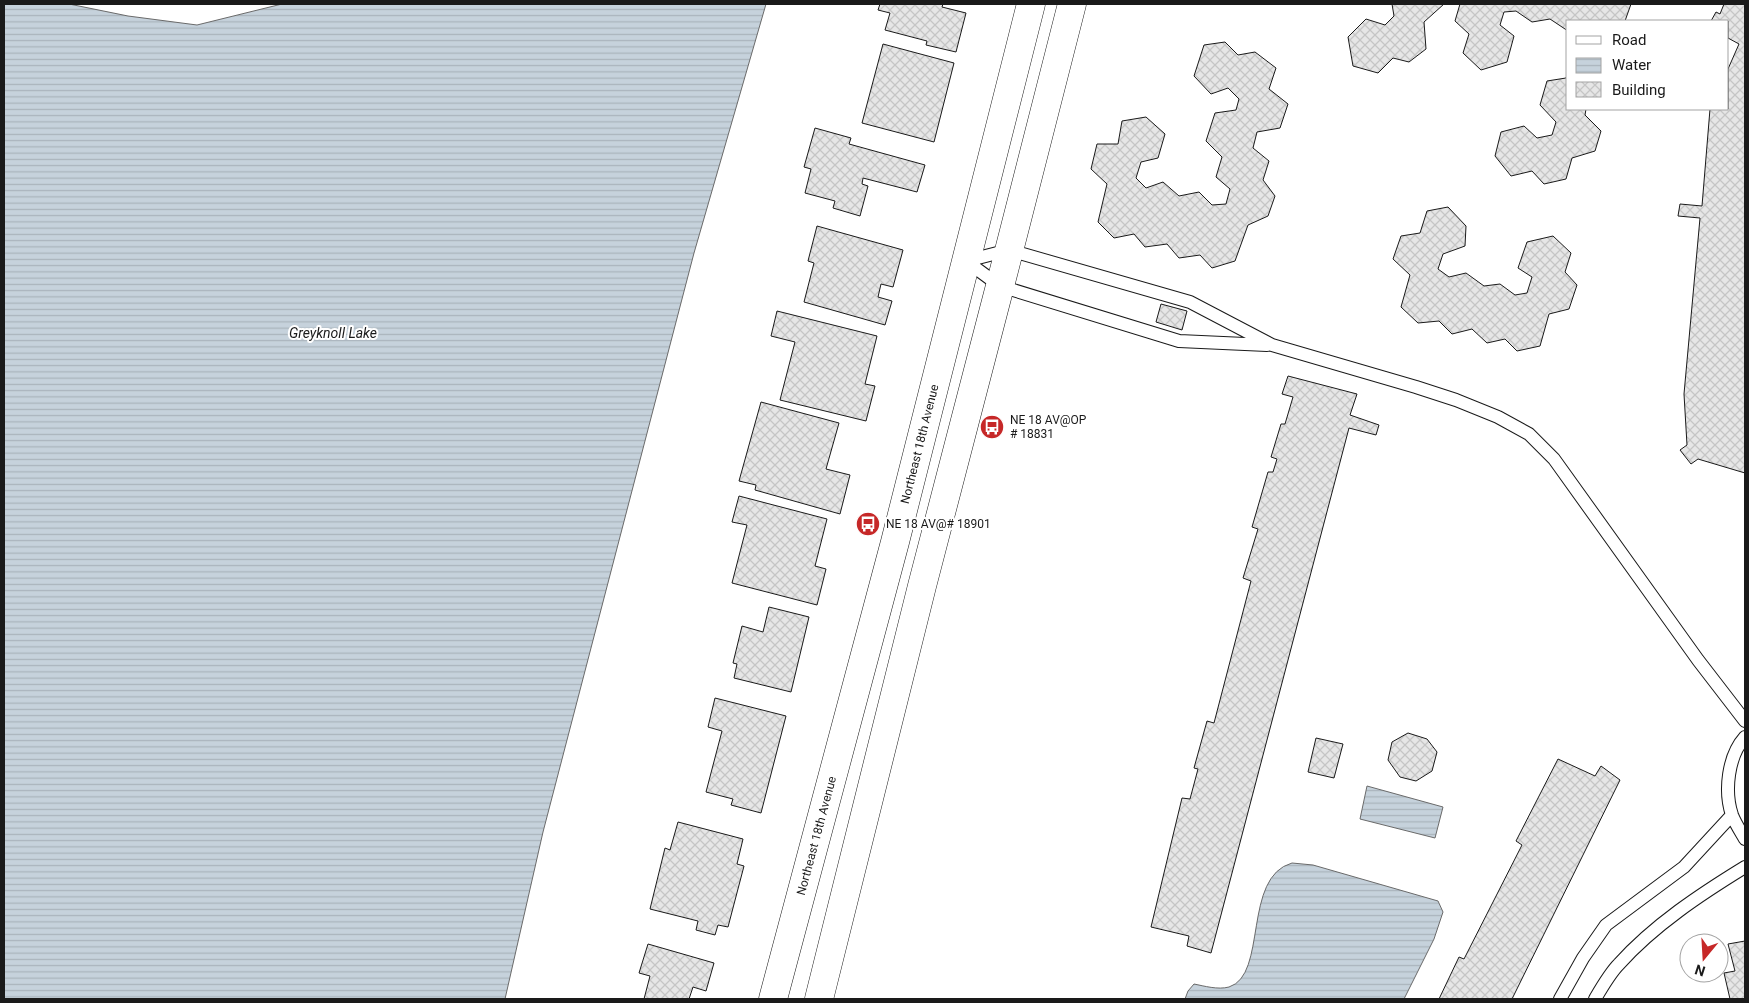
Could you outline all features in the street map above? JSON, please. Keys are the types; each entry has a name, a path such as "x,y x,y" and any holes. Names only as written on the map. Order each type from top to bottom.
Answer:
{"street":[{"name":"Northeast 18th Avenue","path":"773,999 881,596 1032,4"},
{"path":"818,999 1072,4"}],"lane":[{"path":"966,260 1009,250 1190,302 1272,345 1456,400 1498,417 1529,434 1554,459 1698,660 1745,721"},
{"path":"966,260 1000,286 1179,341 1272,345"},
{"path":"1745,737 1731,763 1728,789 1732,815 1745,839"},
{"path":"1560,999 1583,958 1606,925 1684,867 1732,815"},
{"path":"1595,999 1618,964 1646,938 1676,913 1745,867"}],"water":[{"name":"Greyknoll Lake","path":"4,4 69,4 128,16 197,25 282,4 766,4 694,253 543,832 505,999 4,999"},
{"path":"1367,786 1443,807 1435,838 1360,819"},
{"path":"1292,863 1313,865 1438,901 1443,912 1434,939 1404,999 1185,999 1188,991 1194,984 1225,988 1241,979 1248,965 1260,905 1267,887 1277,872"}],"building":[{"path":"880,4 943,4 942,7 966,13 956,52 926,45 927,41 885,30 890,13 878,10"},
{"path":"1392,4 1444,4 1424,22 1426,49 1409,62 1393,58 1378,73 1353,66 1348,37 1366,19 1385,25 1394,16"},
{"path":"1460,4 1631,4 1625,20 1566,20 1566,30 1550,19 1532,22 1516,11 1504,12 1500,25 1514,36 1507,62 1481,70 1463,53 1469,34 1455,21"},
{"path":"1724,4 1745,4 1745,473 1698,459 1691,464 1680,450 1687,445 1684,394 1700,218 1678,216 1680,204 1702,206 1710,110 1729,110 1729,67 1739,44 1729,39 1729,20 1712,20 1716,12 1720,14"},
{"path":"1225,42 1238,55 1255,52 1276,68 1269,89 1288,104 1280,128 1257,132 1253,148 1269,161 1263,180 1275,196 1268,216 1248,225 1235,261 1212,268 1200,255 1179,258 1167,244 1145,247 1134,234 1114,238 1098,222 1107,184 1091,169 1097,144 1118,144 1122,121 1146,117 1165,134 1158,158 1141,162 1136,178 1146,188 1163,182 1179,196 1199,192 1212,205 1226,204 1230,189 1216,177 1222,157 1206,141 1215,113 1236,110 1239,99 1228,88 1211,94 1194,76 1204,45"},
{"path":"883,44 954,63 934,142 862,123"},
{"path":"1566,78 1566,110 1586,110 1585,115 1601,131 1595,151 1572,158 1566,179 1544,184 1532,171 1511,176 1495,156 1501,132 1524,126 1537,138 1552,135 1556,122 1540,105 1547,81"},
{"path":"815,128 851,138 849,144 925,165 917,192 863,178 862,184 868,186 860,216 833,208 835,201 805,193 811,169 804,167"},
{"path":"1448,207 1466,226 1465,246 1443,254 1438,269 1449,277 1466,273 1484,286 1500,284 1515,295 1527,293 1532,277 1518,268 1527,242 1553,236 1571,253 1565,272 1577,285 1569,309 1549,314 1540,346 1517,351 1505,339 1487,343 1472,329 1452,334 1439,321 1418,323 1401,307 1410,275 1393,259 1401,236 1420,233 1427,211"},
{"path":"817,226 903,250 893,287 881,284 878,297 892,301 885,325 804,302 814,263 808,261"},
{"path":"1161,304 1187,311 1182,330 1156,322"},
{"path":"777,311 877,336 865,384 875,386 866,421 780,400 795,342 771,336"},
{"path":"1288,376 1357,394 1350,415 1379,425 1376,435 1349,428 1211,953 1187,946 1189,936 1151,927 1182,798 1190,799 1198,769 1194,768 1207,721 1214,723 1251,581 1243,578 1258,529 1252,527 1268,472 1273,472 1277,459 1271,457 1281,424 1285,424 1293,397 1282,394"},
{"path":"761,402 839,423 826,469 850,475 840,514 755,490 756,485 739,481"},
{"path":"739,496 827,519 815,566 826,569 817,605 732,583 747,525 732,522"},
{"path":"769,607 809,617 791,692 734,678 737,664 733,663 742,626 763,632"},
{"path":"715,698 786,716 761,813 731,805 733,799 706,792 722,731 708,727"},
{"path":"1408,733 1427,739 1437,752 1432,771 1416,781 1400,777 1388,760 1392,742"},
{"path":"1316,738 1343,744 1334,778 1308,772"},
{"path":"1558,759 1595,776 1601,766 1620,780 1512,999 1439,999 1459,957 1464,959 1522,845 1516,841"},
{"path":"678,822 743,839 737,864 744,866 728,927 718,925 715,935 696,930 698,921 650,909 665,848 670,850"},
{"path":"1745,941 1745,999 1730,999 1726,983 1729,983 1729,972 1735,971 1729,944"},
{"path":"648,944 714,963 706,991 693,987 689,999 644,999 650,976 639,973"}],"place":[{"name":"NE 18 AV@OP # 18831","path":"992,427"},
{"name":"NE 18 AV@# 18901","path":"868,524"}]}
